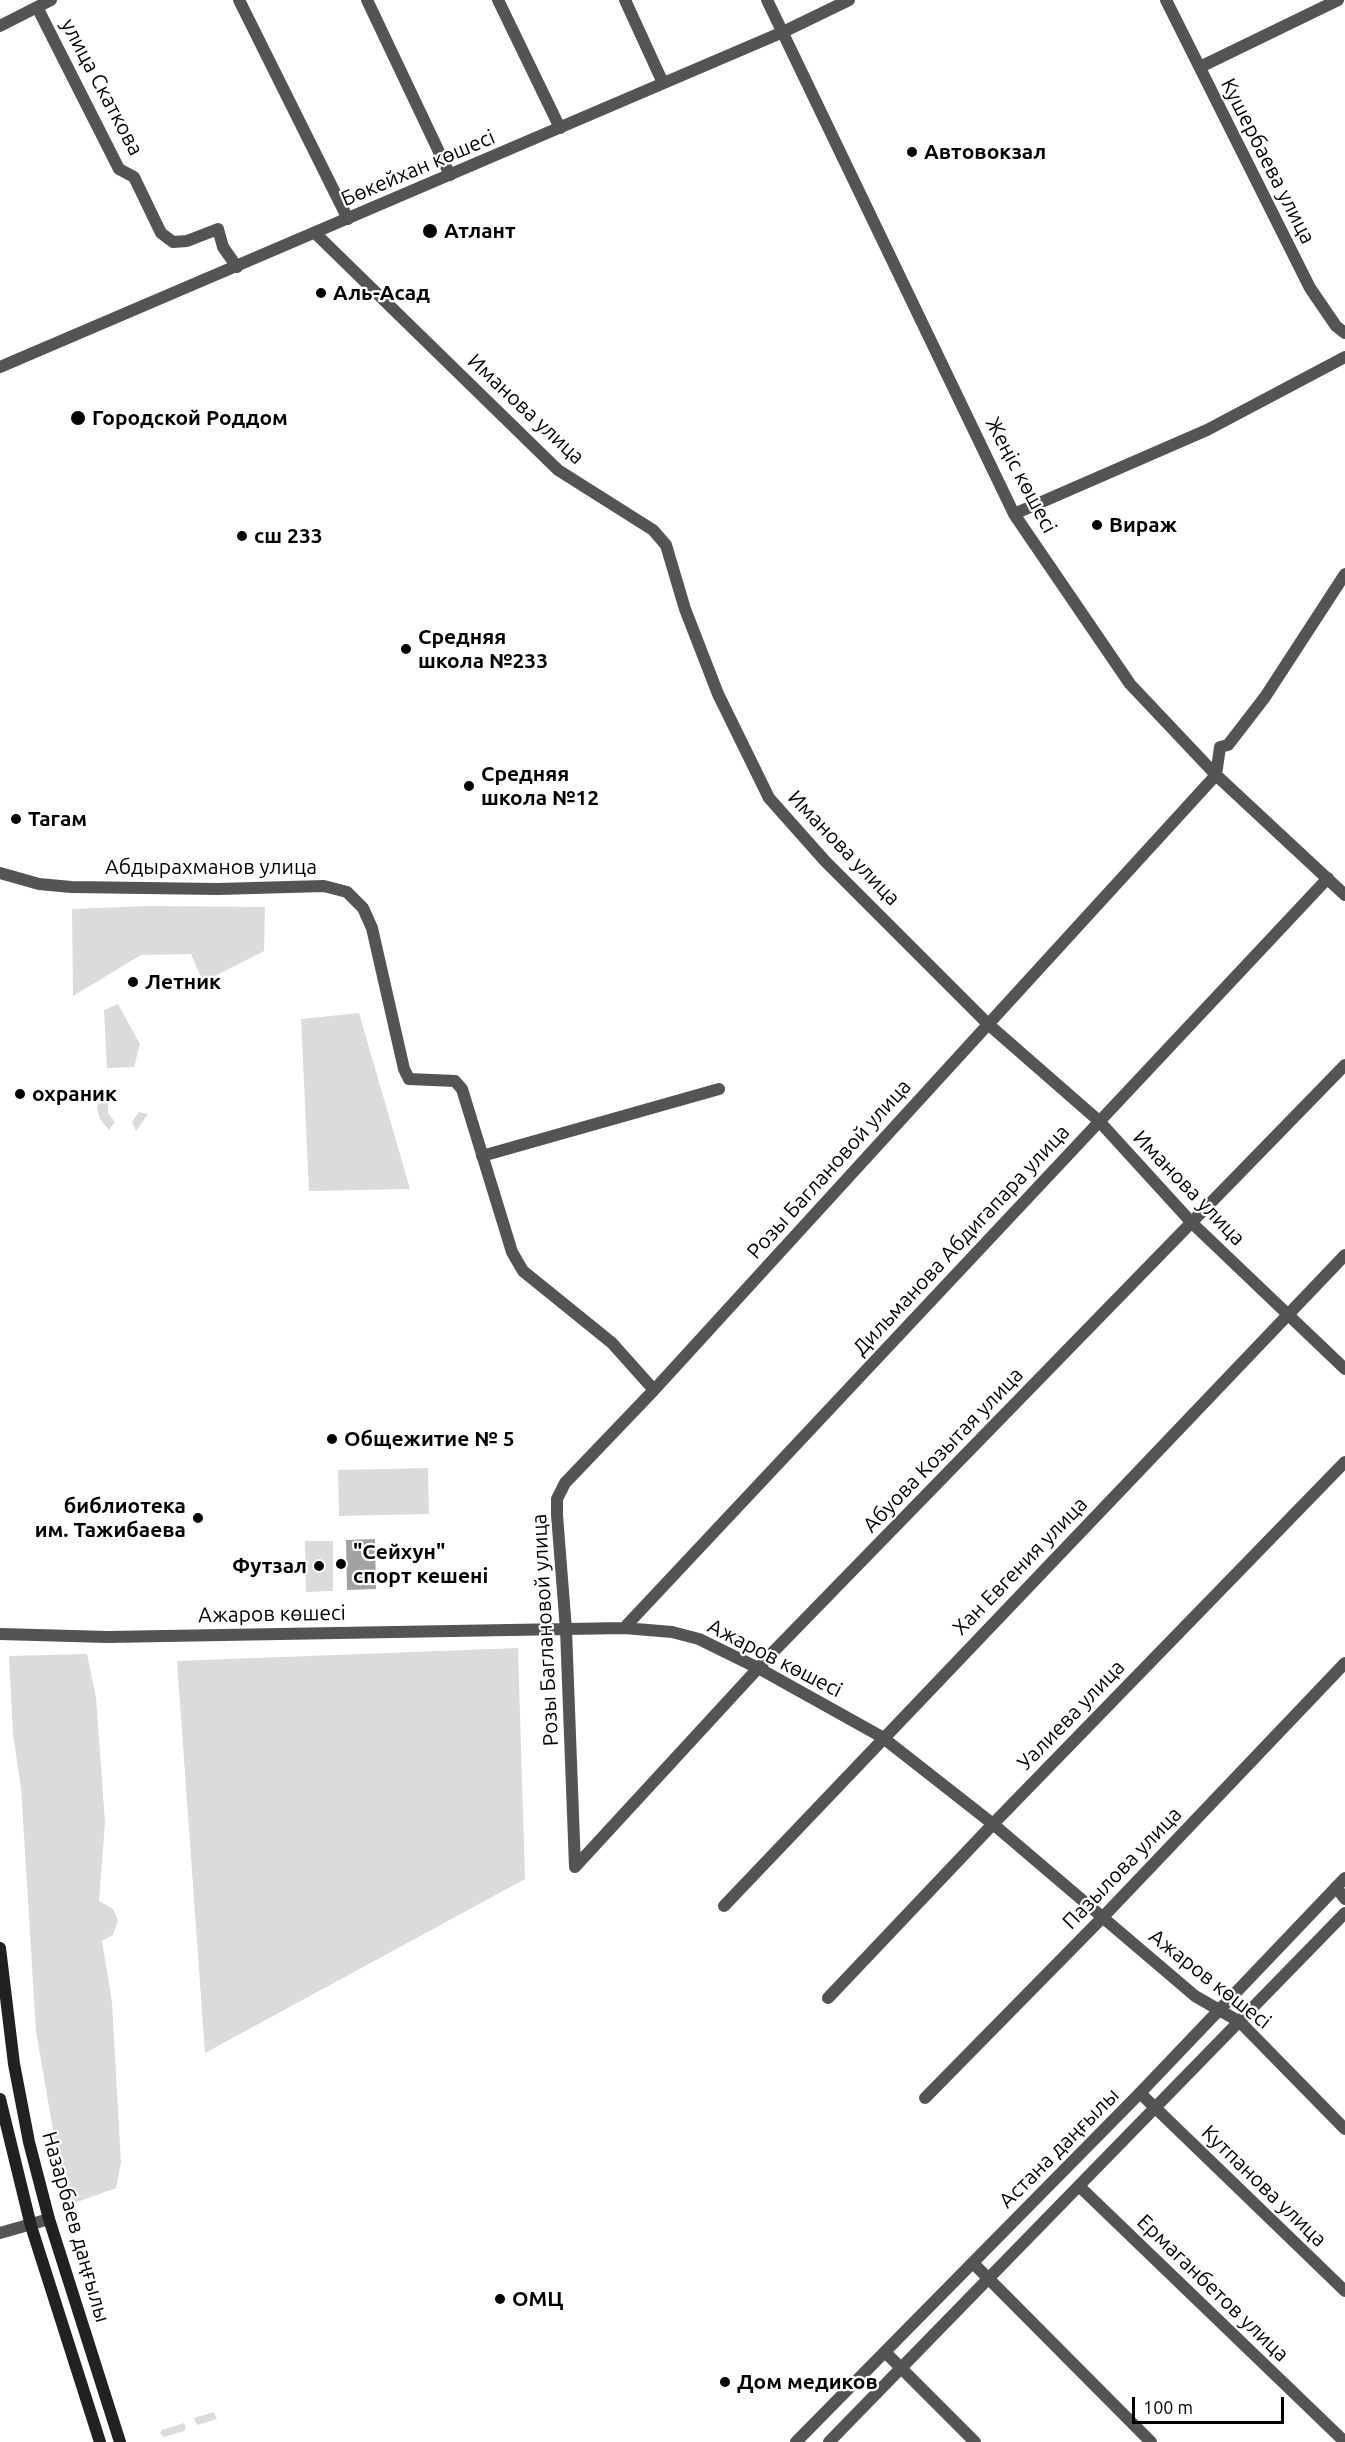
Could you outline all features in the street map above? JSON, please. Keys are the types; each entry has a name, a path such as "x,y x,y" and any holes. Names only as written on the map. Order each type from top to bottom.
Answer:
{"main road":[{"name":"Назарбаев даңғылы","path":"0,1948 14,2064 29,2142 49,2219 120,2442"},
{"name":"Назарбаев даңғылы","path":"0,2099 32,2226 100,2442"}],"street":[{"path":"0,26 51,0"},
{"path":"239,0 348,219"},
{"path":"367,0 450,175"},
{"path":"498,0 560,128"},
{"path":"625,0 663,83"},
{"name":"Жеңіс көшесі","path":"767,0 1014,514 1130,684 1216,775 1345,895"},
{"name":"Бөкейхан көшесі","path":"0,367 783,32 849,0"},
{"name":"Кушербаева улица","path":"1166,0 1310,288 1336,327 1345,333"},
{"path":"1200,67 1338,0"},
{"name":"улица Скаткова","path":"37,7 119,169 134,177 161,233 173,242 187,242 218,229 222,247 237,267"},
{"name":"Иманова улица","path":"315,233 558,470 654,530 666,545 685,609 718,694 769,798 825,861 988,1024 1099,1121 1192,1223 1345,1370"},
{"path":"1014,514 1207,430 1345,357"},
{"path":"1216,775 1220,747 1228,745 1265,697 1345,574"},
{"name":"Розы Баглановой улица","path":"575,1867 566,1630 557,1499 565,1483 654,1390 1216,775"},
{"name":"Абдырахманов улица","path":"0,873 39,884 71,887 218,889 324,886 347,892 363,908 372,928 404,1069 409,1079 455,1081 462,1089 512,1252 523,1271 612,1342 654,1390"},
{"name":"Дильманова Абдигапара улица","path":"624,1628 1328,878"},
{"name":"Абуова Козытая улица","path":"575,1867 760,1669 773,1652 1345,1065"},
{"path":"482,1156 719,1089"},
{"name":"Хан Евгения улица","path":"724,1906 882,1737 1345,1255"},
{"name":"Уалиева улица","path":"828,1998 993,1824 1345,1462"},
{"name":"Ажаров көшесі","path":"0,1634 108,1637 624,1628 672,1632 699,1639 760,1669 882,1737 993,1824 1195,1996 1240,2022 1345,2129"},
{"name":"Пазылова улица","path":"925,2098 1103,1917 1345,1663"},
{"path":"1341,1883 1345,1899"},
{"name":"Астана даңғылы","path":"799,2441 1140,2093 1341,1883"},
{"name":"Астана даңғылы","path":"829,2442 1345,1913"},
{"name":"Кутпанова улица","path":"1140,2093 1345,2291"},
{"name":"Ермаганбетов улица","path":"1080,2187 1345,2442"},
{"path":"0,2233 32,2226 49,2219"},
{"path":"973,2263 1151,2442"},
{"path":"885,2352 975,2442"}],"shaded area":[{"path":"147,906 265,907 264,951 203,982 191,954 141,955 73,996 72,909"},
{"path":"118,1004 140,1044 134,1067 107,1068 104,1010"},
{"path":"359,1013 410,1189 309,1191 301,1019"},
{"path":"110,1087 114,1095 108,1103 108,1113 115,1122 109,1130 100,1119 97,1107 102,1094"},
{"path":"139,1112 148,1114 136,1131 132,1122"},
{"path":"428,1468 429,1514 339,1516 338,1470"},
{"path":"375,1539 376,1589 347,1590 346,1540"},
{"name":"Футзал","path":"305,1541 333,1541 333,1591 306,1592"},
{"path":"518,1648 525,1879 205,2053 177,1661"},
{"path":"87,1654 96,1697 105,1823 99,1901 113,1909 118,1920 113,1935 102,1941 112,2002 121,2163 116,2188 66,2206 36,2031 21,1788 13,1734 9,1656"},
{"path":"214,2412 217,2419 197,2425 194,2418"},
{"path":"184,2423 186,2427 184,2431 164,2437 160,2433 162,2430"}],"place":[{"name":"Автовокзал","path":"912,152"},
{"name":"Атлант","path":"430,231"},
{"name":"Аль-Асад","path":"321,293"},
{"name":"Городской Роддом","path":"78,418"},
{"name":"Вираж","path":"1097,525"},
{"name":"сш 233","path":"242,536"},
{"name":"Средняя школа №233","path":"406,649"},
{"name":"Средняя школа №12","path":"469,786"},
{"name":"Тагам","path":"16,819"},
{"name":"Летник","path":"133,982"},
{"name":"охраник","path":"20,1094"},
{"name":"Общежитие № 5","path":"332,1439"},
{"name":"библиотека им. Тажибаева","path":"198,1518"},
{"name":"\"Сейхун\" спорт кешені","path":"341,1564"},
{"name":"Футзал","path":"319,1566"},
{"name":"ОМЦ","path":"500,2299"},
{"name":"Дом медиков","path":"725,2382"}]}
